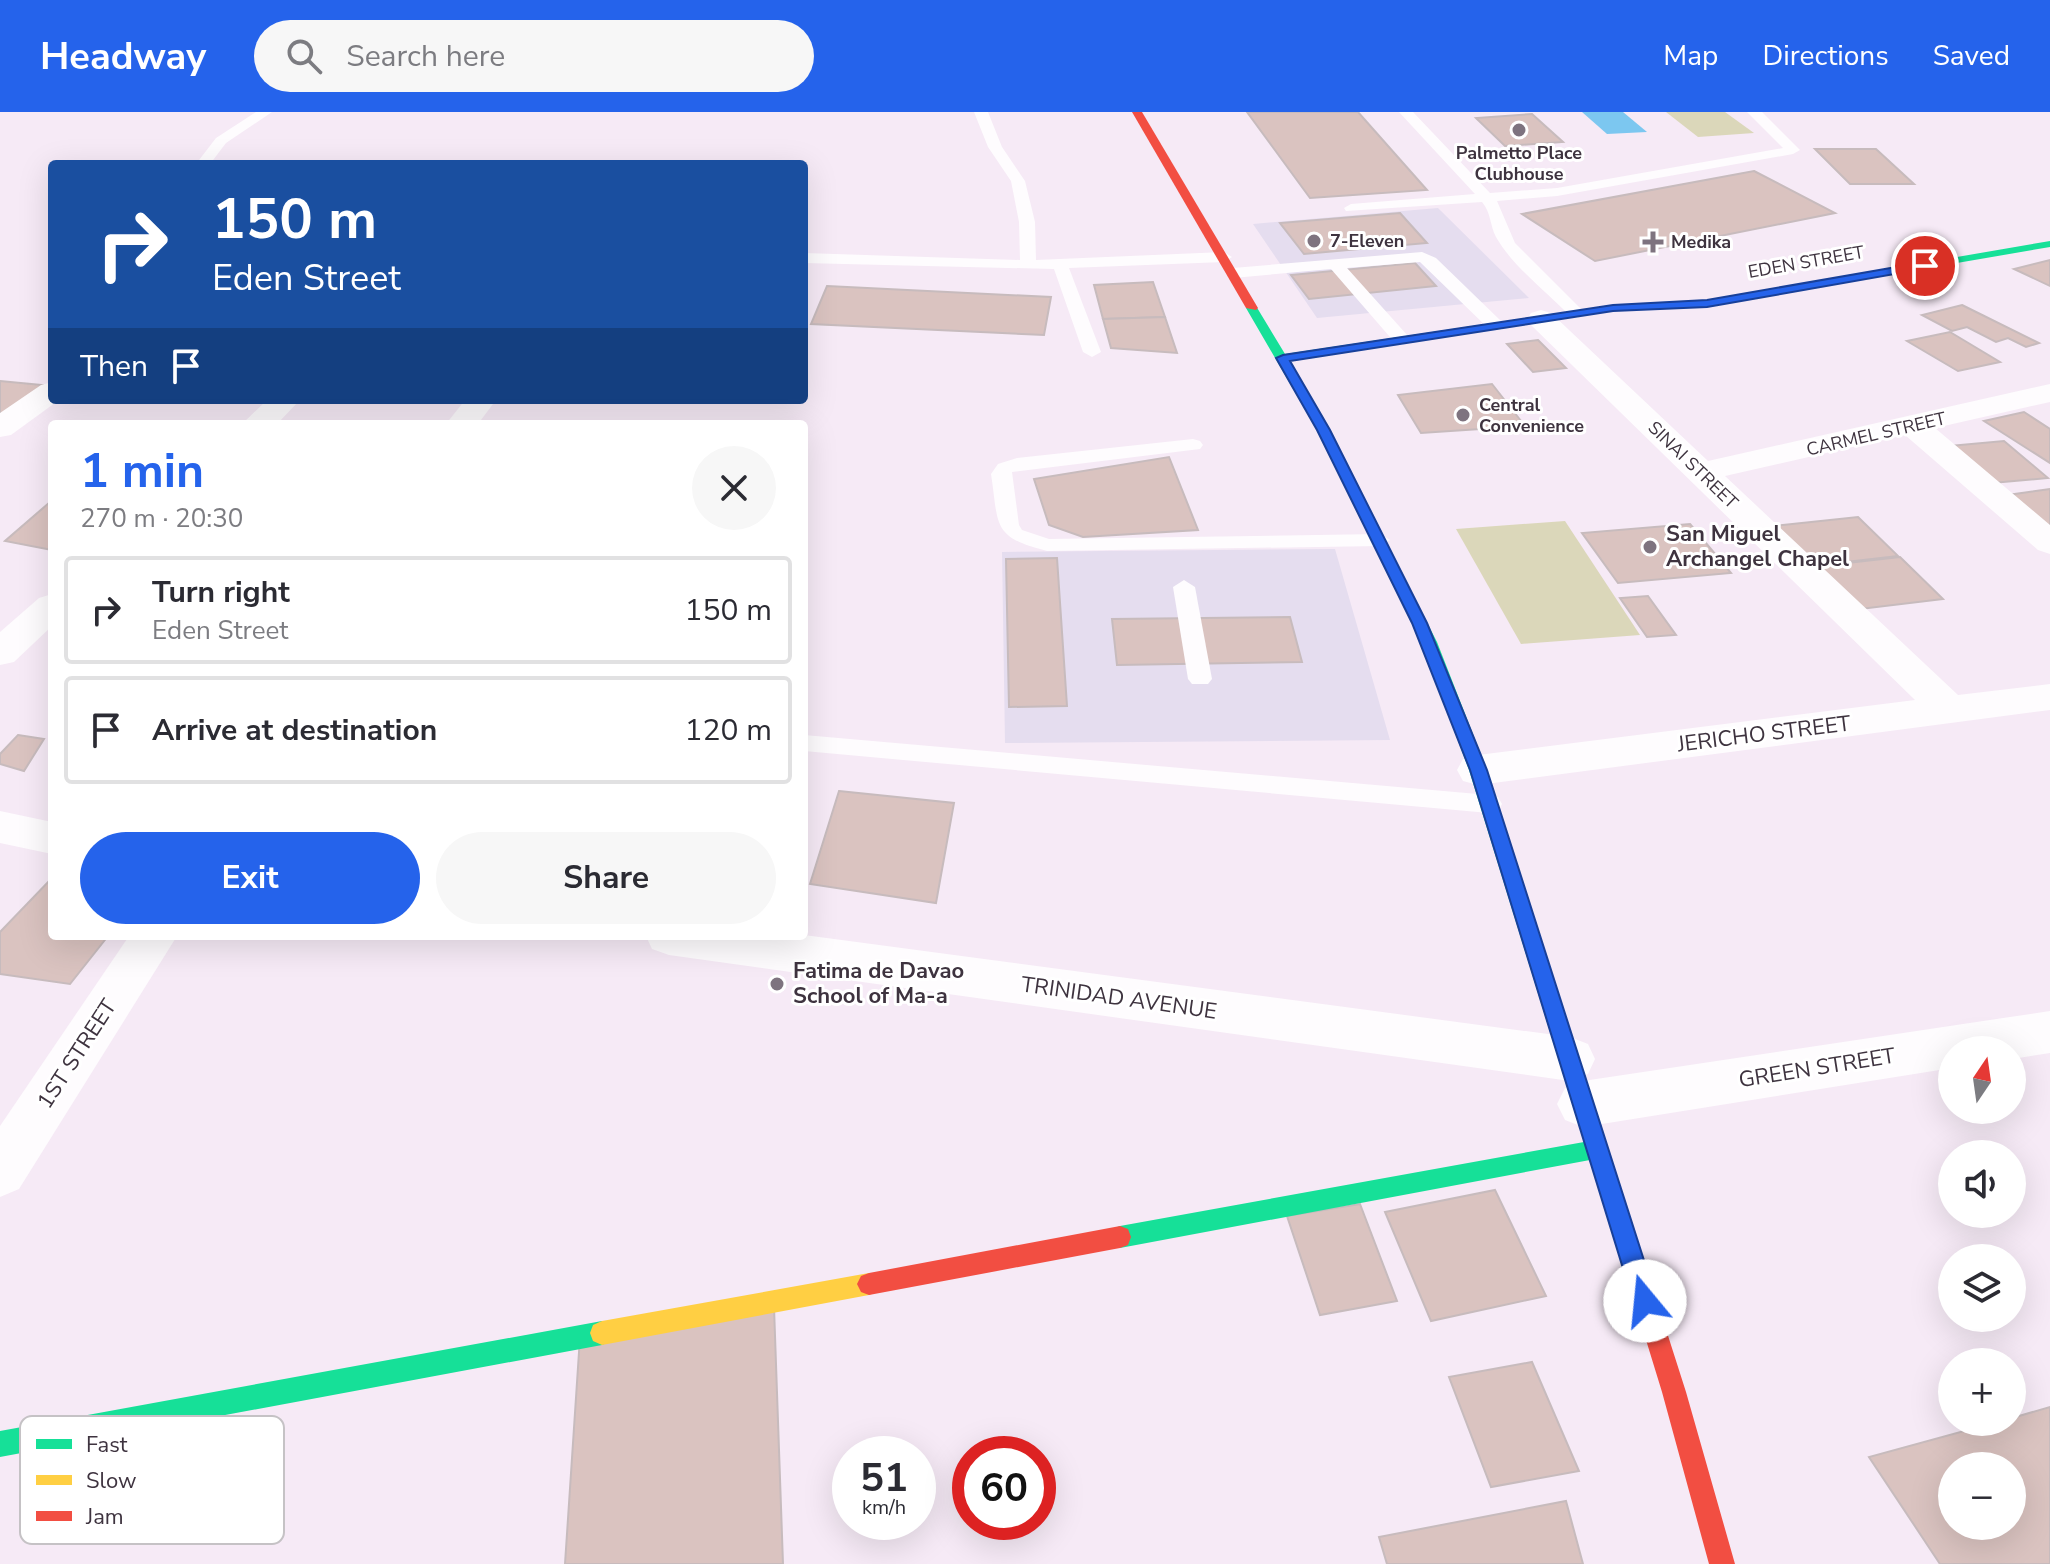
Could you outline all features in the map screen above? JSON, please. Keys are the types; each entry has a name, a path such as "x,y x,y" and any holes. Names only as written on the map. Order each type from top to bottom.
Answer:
{"main road":[{"path":"1137,112 1283,358 1380,540 1429,642 1483,787 1674,1392 1722,1564"},
{"name":"EDEN STREET","path":"1283,358 1613,308 1707,303 2050,244"},
{"name":"EDEN STREET","path":"1613,308 1676,285"},
{"path":"130,1416 1583,1104"},
{"path":"0,1444 20,1440"}],"street":[{"name":"SINAI STREET","path":"1541,319 1949,710"},
{"name":"CARMEL STREET","path":"1701,472 2050,393"},
{"path":"0,428 48,394"},
{"path":"262,420 280,404"},
{"path":"465,420 478,404"},
{"path":"1913,426 2050,543"},
{"path":"0,653 48,610"},
{"name":"JERICHO STREET","path":"1483,787 1949,710 2050,697"},
{"name":"1ST STREET","path":"0,1172 151,940"},
{"name":"TRINIDAD AVENUE","path":"691,940 1583,1104"},
{"name":"GREEN STREET","path":"1583,1104 2050,1032"}],"lane":[{"path":"205,160 221,141 265,112"},
{"path":"981,112 995,147 1018,181 1027,222 1028,265"},
{"path":"1406,112 1494,206 1502,235 1510,246 1577,313"},
{"path":"1351,208 1557,192 1793,150 1754,112"},
{"path":"808,258 1028,265 1229,265 1334,263 1408,256 1427,259 1496,326"},
{"path":"1334,263 1402,340"},
{"path":"1060,264 1092,352"},
{"path":"1193,445 1017,464 1005,468 1001,474 1009,526 1015,534 1047,545 1380,540"},
{"path":"1184,587 1200,679"},
{"path":"808,743 1483,787"}],"shaded area":[{"path":"1666,112 1725,112 1754,133 1698,137"},
{"path":"1438,208 1529,298 1317,318 1253,224"},
{"path":"1565,521 1640,635 1521,644 1456,529"},
{"path":"1335,549 1390,740 1005,743 1002,552"}],"water":[{"path":"1582,112 1623,112 1647,132 1607,134"}],"building":[{"path":"1247,112 1358,112 1427,190 1310,198"},
{"name":"Palmetto Place Clubhouse","path":"1532,114 1563,142 1505,146 1476,118"},
{"path":"1815,149 1876,149 1914,184 1850,184"},
{"path":"1754,171 1835,213 1595,261 1522,214"},
{"path":"1400,213 1427,243 1304,254 1280,223"},
{"path":"2050,260 2050,286 2014,269"},
{"path":"1415,263 1436,286 1309,299 1291,275"},
{"path":"1153,282 1165,317 1103,319 1094,285"},
{"path":"827,286 1051,297 1044,335 811,324"},
{"path":"1962,305 2039,343 2026,347 2008,338 1996,342 1967,327 1952,331 1922,315"},
{"path":"1165,317 1177,353 1111,348 1103,319"},
{"path":"1950,332 2000,362 1958,371 1907,341"},
{"path":"1538,340 1566,368 1533,372 1507,344"},
{"path":"0,381 42,385 0,421"},
{"name":"Central Convenience","path":"1492,384 1525,426 1421,433 1398,395"},
{"path":"2024,412 2050,429 2050,463 1984,421"},
{"path":"2004,441 2048,478 1992,483 1949,446"},
{"path":"1169,457 1198,530 1083,537 1049,525 1034,479"},
{"path":"2050,489 2050,527 2008,495"},
{"path":"48,504 48,549 5,541"},
{"path":"1858,517 1898,556 1811,566 1773,526"},
{"name":"San Miguel Archangel Chapel","path":"1690,524 1731,573 1618,583 1582,533"},
{"path":"1900,557 1943,599 1852,610 1812,567"},
{"path":"1057,558 1067,706 1009,707 1006,559"},
{"path":"1648,596 1676,635 1647,637 1620,598"},
{"path":"1290,617 1302,662 1117,665 1112,619"},
{"path":"18,735 44,739 24,771 0,764 0,754"},
{"path":"839,791 954,803 936,903 810,884"},
{"path":"48,882 48,940 105,940 70,984 0,974 0,932"},
{"path":"1495,1190 1546,1296 1431,1321 1385,1212"},
{"path":"1360,1204 1397,1301 1320,1315 1287,1216"},
{"path":"774,1307 783,1564 565,1564 580,1337"},
{"path":"1532,1362 1579,1471 1491,1487 1449,1377"},
{"path":"2050,1407 2050,1564 1940,1564 1869,1457 1946,1436 2026,1436 2026,1414"},
{"path":"1566,1501 1583,1564 1387,1564 1379,1537"}],"traffic: fast":[{"path":"1283,358 1613,308 1707,303 2050,244"},
{"path":"1252,308 1323,430 1429,642 1478,770 1622,1226"},
{"path":"1120,1237 1598,1149"},
{"path":"152,1416 602,1333"},
{"path":"0,1444 20,1440"}],"traffic: slow":[{"path":"602,1333 869,1284"}],"traffic: jam":[{"path":"1137,112 1252,308"},
{"path":"1622,1226 1674,1392 1722,1564"},
{"path":"869,1284 1120,1237"}],"place":[{"name":"Palmetto Place Clubhouse","path":"1519,130"},
{"name":"7-Eleven","path":"1314,241"},
{"name":"Medika","path":"1653,242"},
{"name":"Central Convenience","path":"1463,415"},
{"name":"San Miguel Archangel Chapel","path":"1650,547"},
{"name":"Fatima de Davao School of Ma-a","path":"777,984"}],"route":[{"path":"1645,1301 1478,770 1429,642 1380,540 1283,358 1613,308 1707,303 1925,266"}]}
